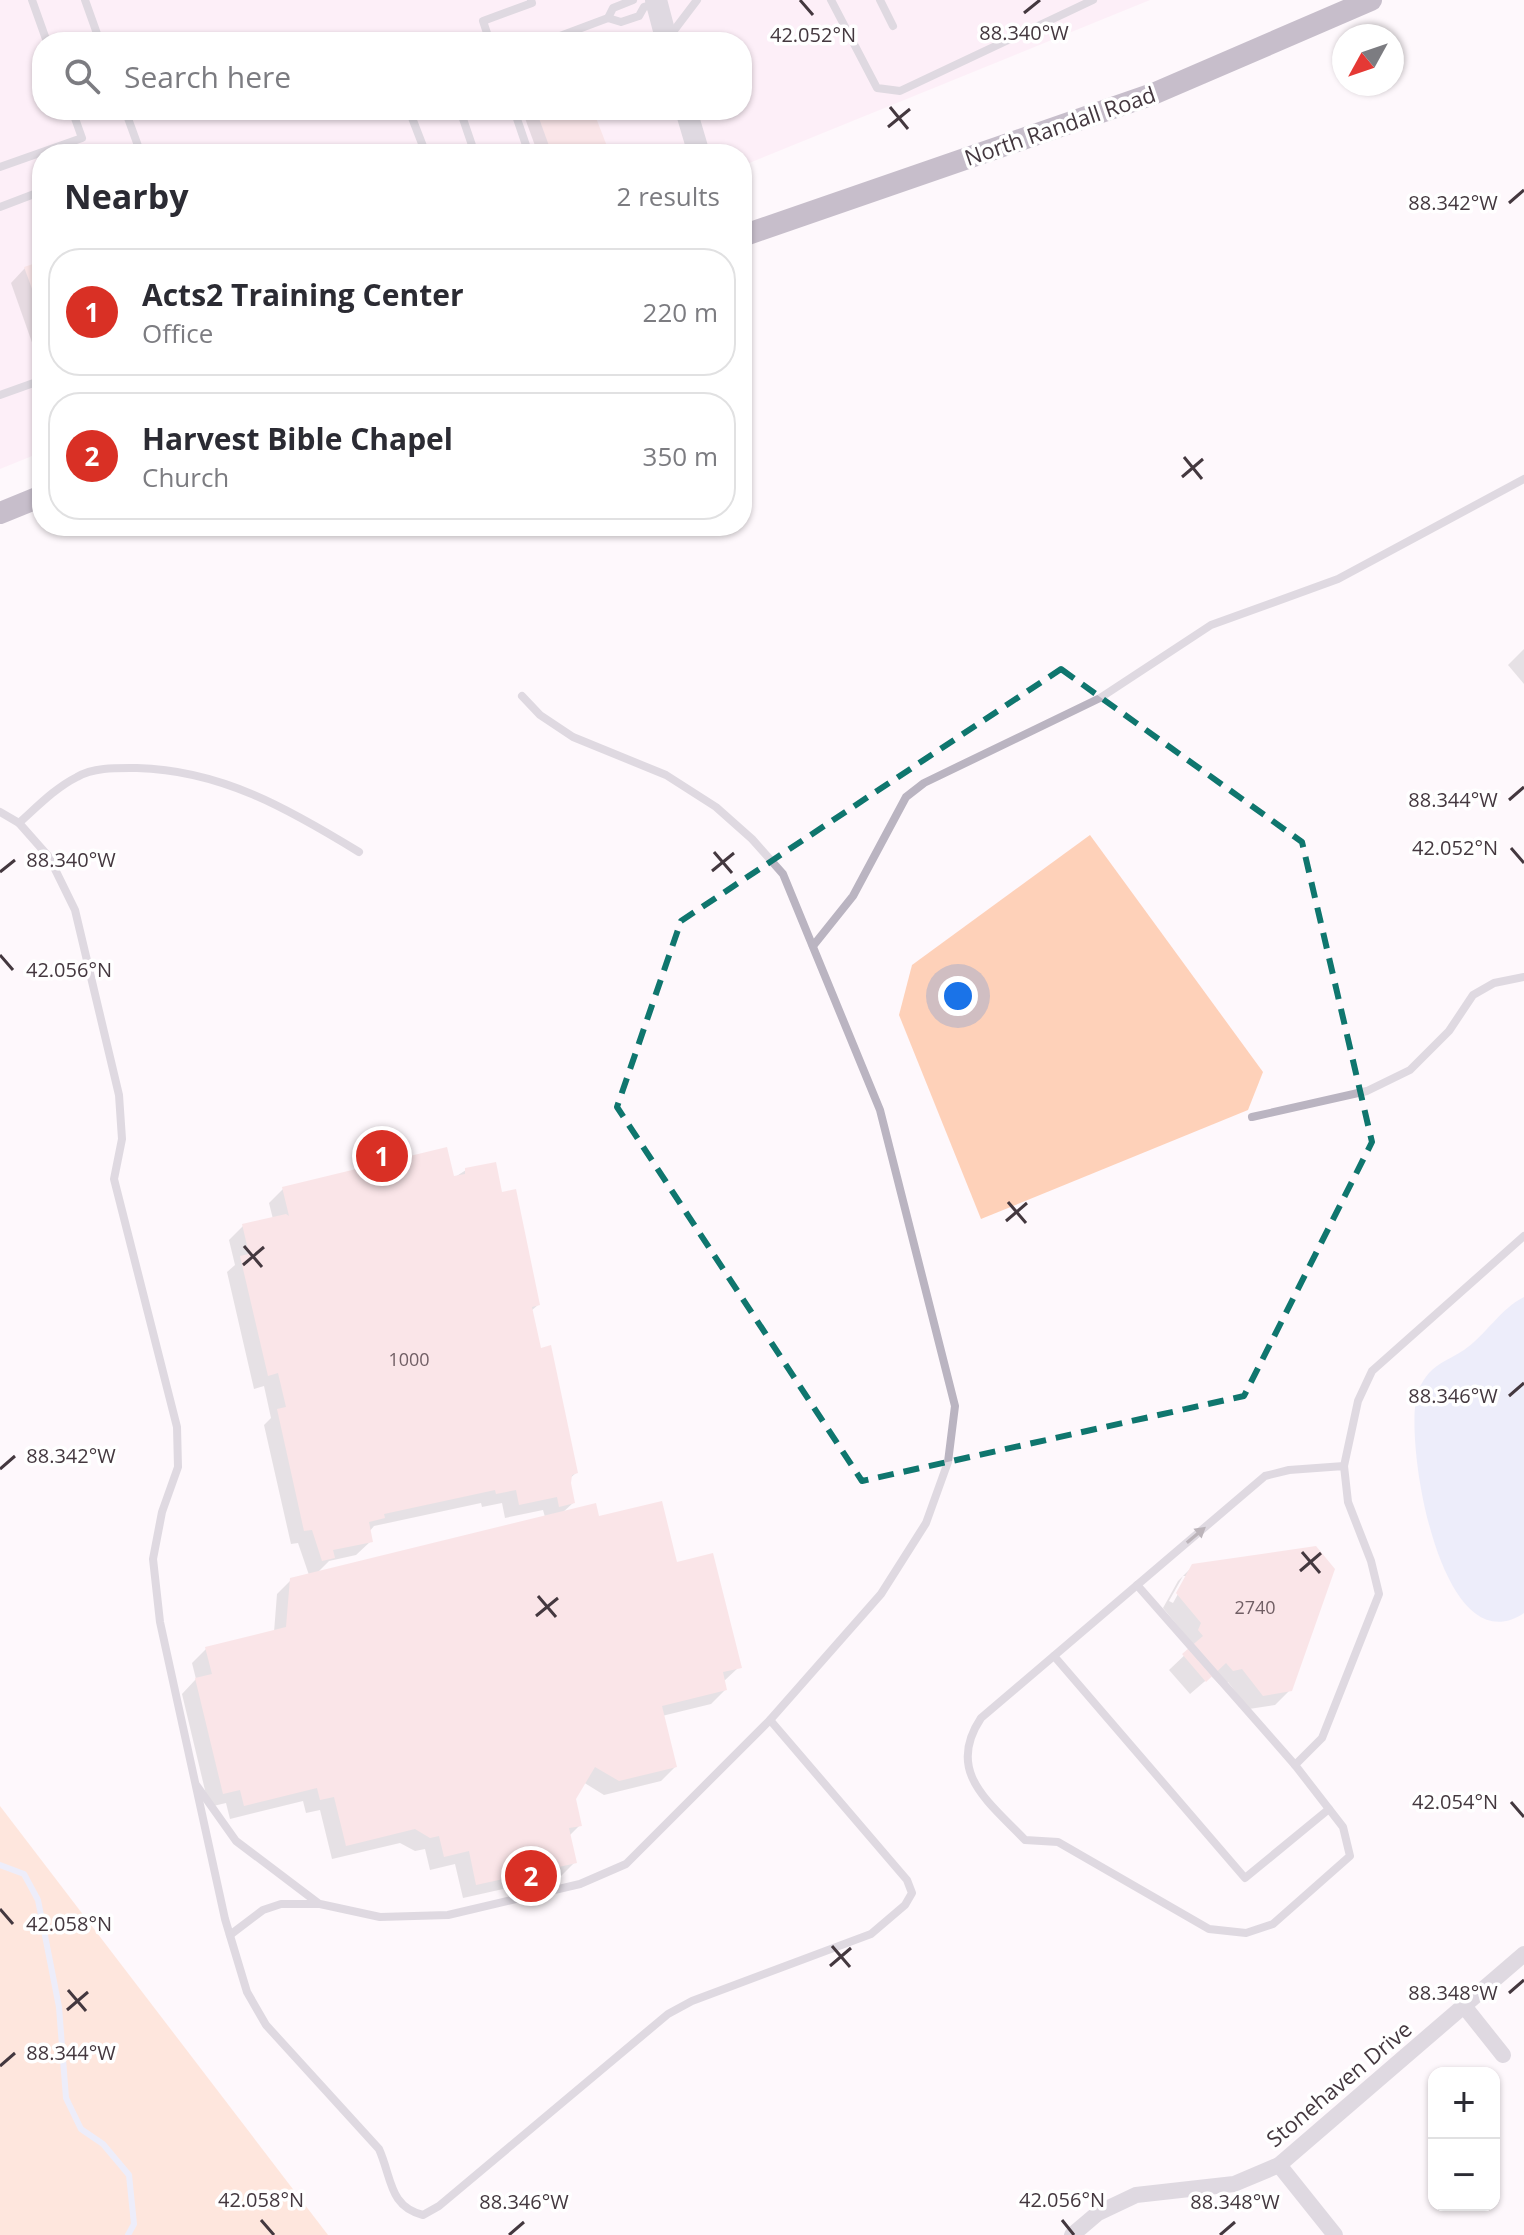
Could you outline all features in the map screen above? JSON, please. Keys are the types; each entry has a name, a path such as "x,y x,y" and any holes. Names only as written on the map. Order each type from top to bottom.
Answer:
{"main road":[{"name":"North Randall Road","path":"752,233 1153,94 1371,0"},
{"path":"0,513 32,500"}],"street":[{"path":"645,2 662,32"},
{"path":"689,120 696,144"},
{"name":"Stonehaven Drive","path":"1072,2235 1098,2213 1136,2195 1234,2184 1279,2165 1524,1954"},
{"path":"1464,2006 1503,2055"},
{"path":"1279,2165 1335,2235"}],"lane":[{"path":"32,0 43,32"},
{"path":"85,0 96,32"},
{"path":"487,32 483,21 532,3 531,0"},
{"path":"674,32 697,0"},
{"path":"831,0 877,88 900,91 1093,0"},
{"path":"880,0 893,26"},
{"path":"608,18 613,8 645,2"},
{"path":"571,32 608,18 621,22 639,16 645,2"},
{"path":"65,144 82,138 76,120"},
{"path":"128,120 137,144"},
{"path":"413,120 422,144"},
{"path":"463,120 472,144"},
{"path":"517,120 526,144"},
{"path":"0,167 32,156"},
{"path":"0,207 32,195"},
{"path":"0,395 32,384"},
{"path":"813,946 853,896 906,797 924,783 1100,698 1211,625 1338,579 1524,479"},
{"path":"230,1935 263,1910 281,1904 320,1904 380,1917 448,1915 580,1884 626,1864 770,1720 881,1594 926,1523 948,1462 955,1406 880,1110 783,874 752,839 716,807 666,775 573,737 540,715 522,696"},
{"path":"19,823 79,775 114,767 146,768 212,778 285,807 359,852"},
{"path":"0,812 19,823 49,857 75,910 119,1095 122,1139 114,1179 177,1427 178,1467 162,1512 153,1559 160,1622 230,1935 247,1992 266,2025 379,2149 390,2173 394,2196 406,2211 423,2215 439,2206 668,2014 692,2001 871,1934 905,1905 912,1893 907,1880 770,1720"},
{"path":"1252,1117 1367,1091 1410,1070 1449,1031 1473,995 1494,983 1524,977"},
{"path":"1295,1765 1322,1738 1379,1594 1371,1561 1348,1502 1344,1466 1358,1401 1372,1371 1524,1236"},
{"path":"1137,1585 1295,1765 1343,1827 1350,1856 1273,1924 1246,1933 1209,1929 1058,1842 1025,1840 976,1788 966,1765 968,1738 981,1718 1054,1656 1137,1585 1265,1476 1289,1470 1344,1466"},
{"path":"1054,1656 1245,1878 1329,1809"},
{"path":"194,1782 236,1841 320,1904"}],"highlighted area":[{"path":"1061,669 1302,842 1372,1142 1244,1396 862,1481 617,1107 681,921"}],"shaded area":[{"path":"0,0 1150,0 752,162 752,144 32,144 32,456 0,469"},
{"path":"1090,835 1263,1072 1248,1110 981,1219 899,1015 912,965"},
{"path":"0,1806 328,2235 0,2235"}],"water":[{"path":"1524,1297 1524,1613 1495,1622 1470,1609 1450,1581 1434,1543 1423,1500 1414,1420 1418,1392 1429,1373 1472,1344 1508,1308"}],"building":[{"path":"540,120 597,120 606,144 548,144"},
{"path":"32,264 32,289 24,267"},
{"path":"447,1147 454,1176 465,1174 465,1168 496,1162 502,1192 516,1189 540,1305 532,1307 541,1348 551,1345 578,1473 572,1475 571,1483 575,1503 559,1507 557,1497 519,1505 516,1490 496,1494 495,1490 384,1514 385,1518 369,1522 373,1542 333,1550 335,1558 322,1561 312,1530 304,1531 277,1409 286,1407 278,1373 268,1376 240,1256 249,1254 242,1224 286,1214 289,1216 282,1187"},
{"path":"662,1501 677,1562 713,1553 742,1668 723,1672 727,1690 662,1706 677,1767 619,1781 595,1767 576,1799 582,1826 569,1828 577,1863 476,1885 469,1851 444,1857 439,1836 430,1838 415,1829 346,1846 334,1797 320,1800 317,1788 244,1806 240,1790 223,1794 195,1678 212,1674 205,1647 286,1627 290,1578 596,1503 599,1516"},
{"path":"1316,1546 1335,1569 1292,1691 1263,1696 1242,1669 1233,1671 1226,1663 1206,1682 1182,1654 1203,1636 1198,1630 1201,1623 1176,1593 1192,1564"}],"waterway":[{"path":"0,1865 24,1874 38,1900 59,2007 66,2098 81,2129 103,2144 129,2175 134,2224 128,2235"}],"place":[{"name":"Acts2 Training Center","path":"382,1156"},
{"name":"Harvest Bible Chapel","path":"531,1876"}]}
